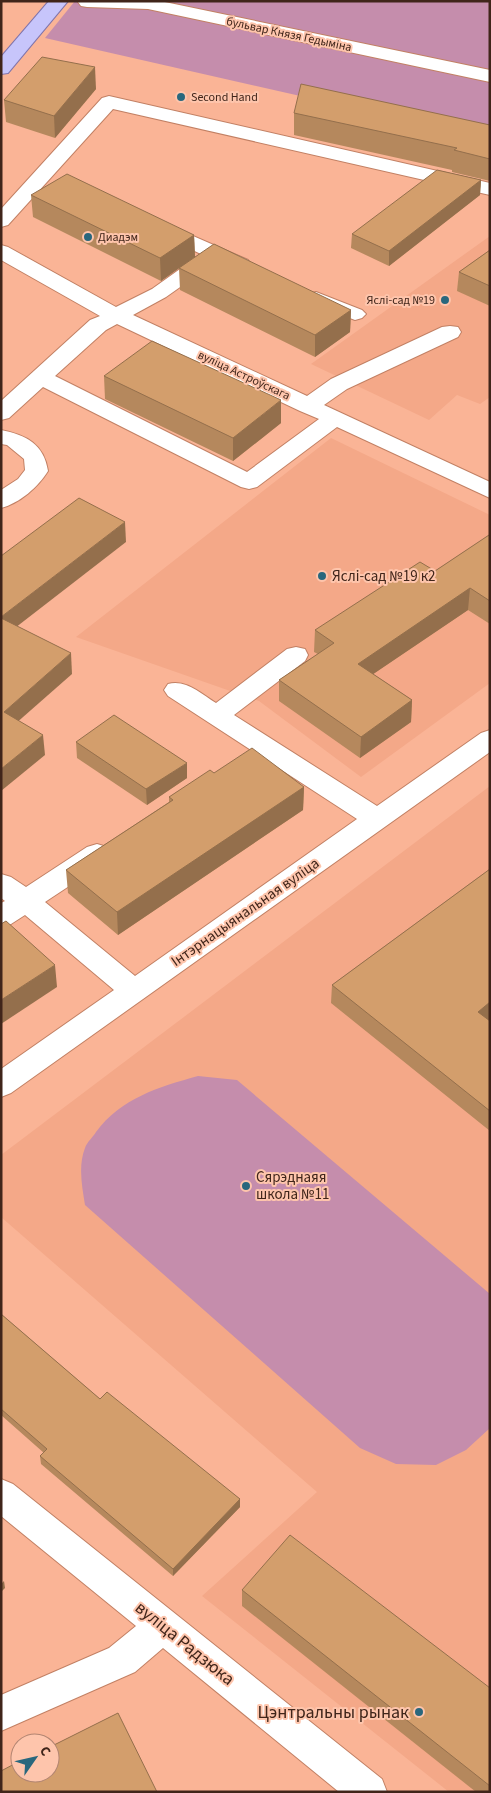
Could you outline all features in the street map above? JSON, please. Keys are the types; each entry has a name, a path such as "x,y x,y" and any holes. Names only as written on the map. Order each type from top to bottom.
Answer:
{"main road":[{"path":"1,69 59,1"}],"street":[{"name":"бульвар Князя Гедыміна","path":"87,2 148,4 490,76"},
{"path":"1,220 109,102 490,189"},
{"path":"145,221 260,272"},
{"name":"вуліца Астроўскага","path":"1,252 118,316 490,491"},
{"path":"1,413 98,325 160,293 216,253"},
{"path":"296,288 355,314"},
{"path":"308,406 340,384 450,332"},
{"path":"41,377 249,482 335,418"},
{"path":"1,437 15,440 35,457 38,471 26,484 1,501"},
{"path":"216,716 296,655"},
{"path":"177,690 377,819"},
{"name":"Інтэрнацыянальная вуліца","path":"1,1085 490,739"},
{"path":"1,917 114,842"},
{"path":"1,884 26,901 134,991"},
{"name":"вуліца Радзюка","path":"1,1496 368,1792"},
{"path":"1,1713 122,1660 163,1625"}],"shaded area":[{"path":"75,1 490,1 490,139 45,38"},
{"name":"Яслі-сад №19","path":"490,236 490,397 480,404 457,395 429,420 311,364"},
{"name":"Яслі-сад №19 к2","path":"331,438 490,515 490,683 361,777 259,701 76,637"},
{"name":"Сярэднаяя школа №11","path":"490,786 490,1792 449,1792 202,1596 317,1492 1,1217 1,1155"},
{"path":"198,1076 237,1080 490,1294 490,1428 466,1450 436,1465 396,1464 360,1448 85,1205 81,1176 83,1155 87,1144 106,1120 117,1110 142,1095"}],"building":[{"path":"42,57 95,67 54,116 4,100"},
{"path":"301,84 490,125 490,159 454,150 457,148 294,113"},
{"path":"437,170 481,180 389,251 352,234"},
{"path":"67,174 194,235 160,258 31,195"},
{"path":"214,244 351,310 315,335 179,268"},
{"path":"490,250 490,286 459,272"},
{"path":"152,341 281,400 233,438 104,376"},
{"path":"79,498 125,522 1,617 1,556"},
{"path":"489,535 490,601 470,588 358,664 412,700 361,737 279,680 334,643 315,630 420,562 435,571"},
{"path":"1,618 71,653 4,712 43,735 1,769"},
{"path":"114,715 187,763 146,789 76,742"},
{"path":"252,748 304,787 117,912 66,870 173,800 169,797 210,770 214,773"},
{"path":"490,869 490,1002 478,1012 490,1021 490,1111 332,985"},
{"path":"6,921 55,965 1,1000 1,924"},
{"path":"1,1314 100,1399 107,1392 240,1499 173,1569 40,1456 47,1449 1,1409"},
{"path":"290,1535 490,1688 490,1786 242,1590"},
{"path":"118,1713 157,1792 1,1792 1,1771 10,1766 10,1783 60,1783 60,1742"}],"place":[{"name":"Second Hand","path":"181,97"},
{"name":"Диадэм","path":"88,237"},
{"name":"Яслі-сад №19","path":"445,300"},
{"name":"Яслі-сад №19 к2","path":"322,576"},
{"name":"Сярэднаяя школа №11","path":"246,1186"},
{"name":"Цэнтральны рынак","path":"419,1712"}]}
